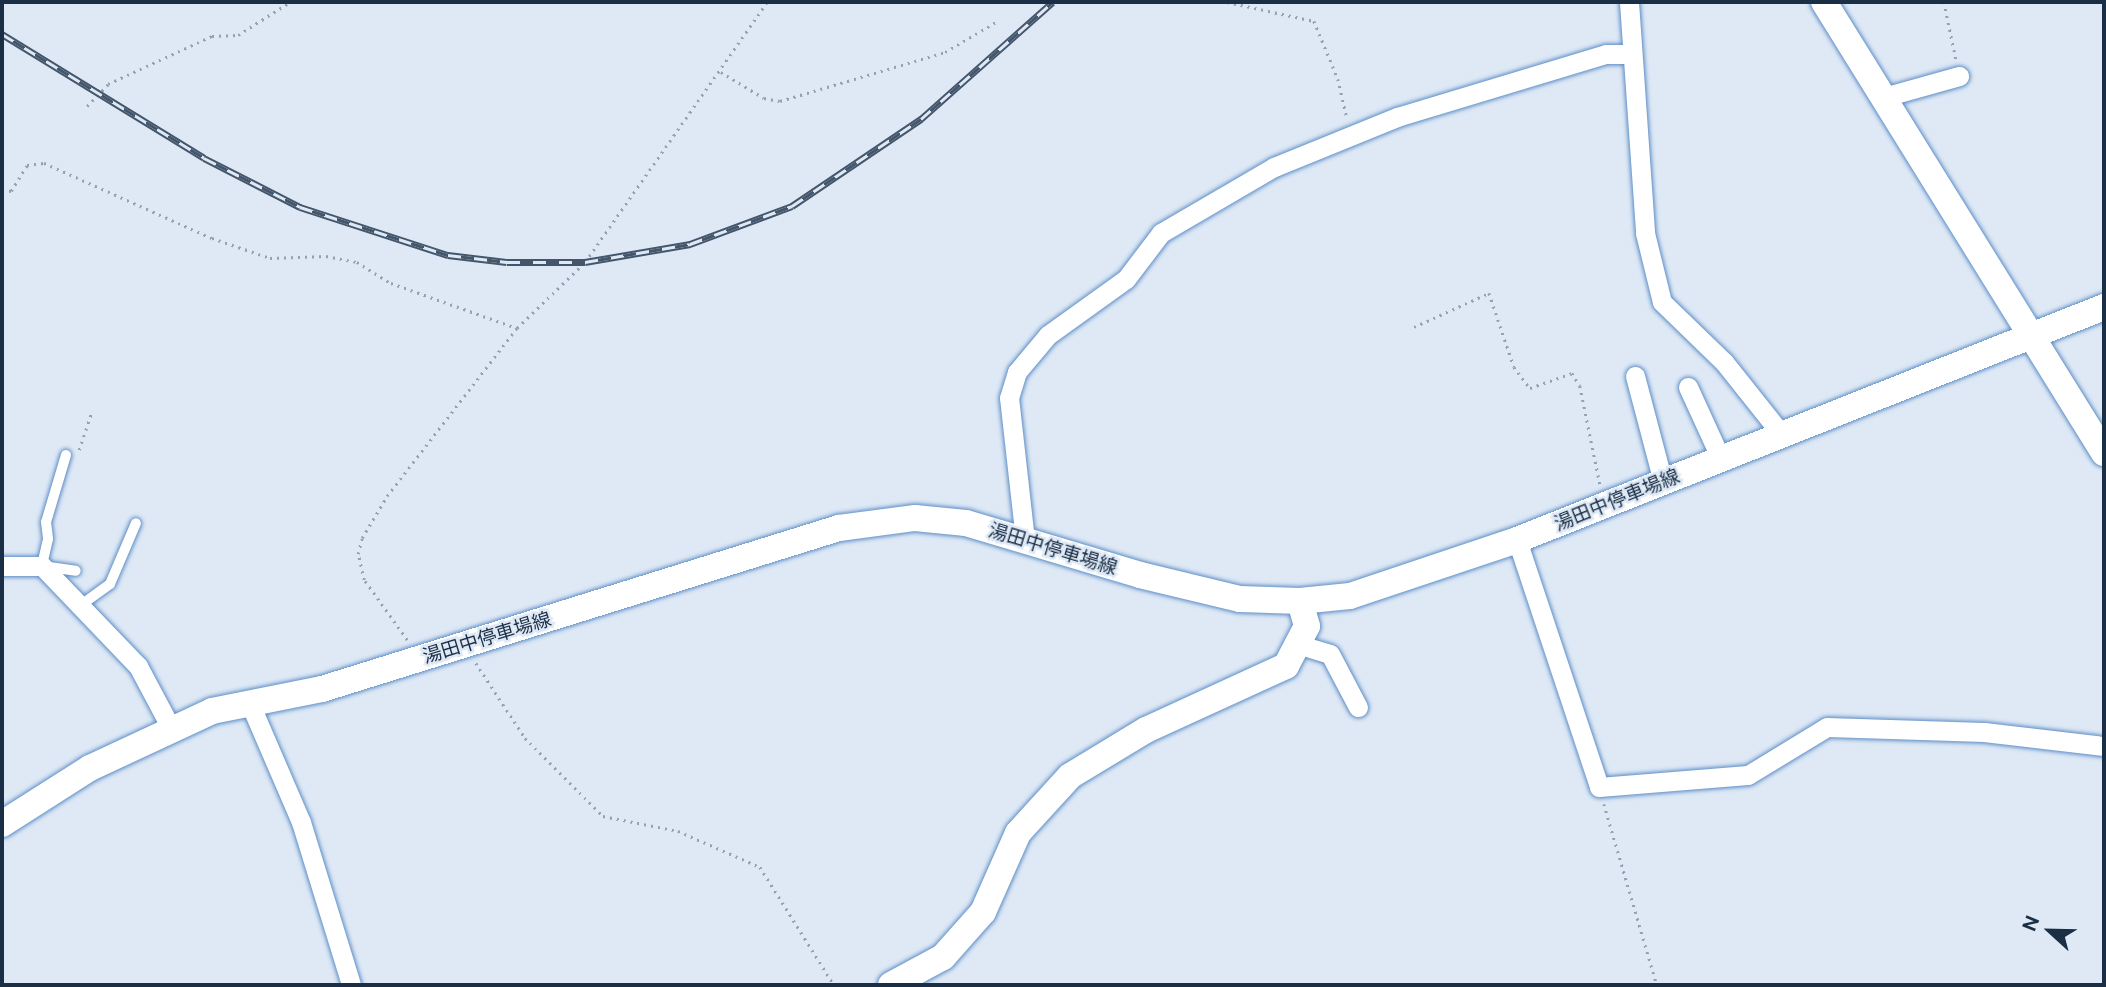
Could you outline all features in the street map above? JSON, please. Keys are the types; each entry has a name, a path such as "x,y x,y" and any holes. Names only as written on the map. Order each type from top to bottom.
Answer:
{"main road":[{"path":"1824,2 2104,453"},
{"name":"湯田中停車場線","path":"2,824 90,768 212,711 251,706 422,659 839,528 915,518 966,523 1240,598 1300,601 1350,596 1396,584 1517,540 2104,307"},
{"path":"891,985 943,957 983,912 1018,833 1070,776 1146,730 1286,666 1307,626 1300,601"}],"street":[{"path":"1629,2 1630,54 1644,233 1662,302 1724,362 1782,435"},
{"path":"1025,540 1009,398 1030,351 1073,314 1126,279 1161,233 1188,214 1274,167 1351,135 1606,54 1630,54"},
{"path":"1884,97 1959,76"},
{"path":"1635,376 1663,482"},
{"path":"1688,387 1721,459"},
{"path":"1517,540 1599,787 1748,775 1827,727 1984,732 2104,746"},
{"path":"2,566 42,566 138,666 171,728"},
{"path":"1297,644 1330,654 1358,707"},
{"path":"251,706 301,822 351,985"}],"lane":[{"path":"66,455 46,522 48,539 42,566 76,571"},
{"path":"81,605 110,584 136,523"}],"path":[{"path":"86,106 108,84 212,36 238,34 290,2"},
{"path":"422,659 364,580 358,554 362,538 387,496 517,328 585,262 767,2"},
{"path":"1227,2 1314,21 1338,79 1351,135"},
{"path":"1944,2 1959,76"},
{"path":"720,72 764,98 780,101 945,52 996,22"},
{"path":"2,190 11,191 27,164 44,163 212,238 270,258 326,256 357,262 391,283 517,328"},
{"path":"1413,327 1489,293 1514,367 1530,388 1572,373 1580,386 1605,505"},
{"path":"465,645 525,738 603,816 678,831 760,867 834,985"},
{"path":"1599,787 1657,985"}],"railway":[{"path":"2,34 204,158 300,207 448,255 507,262 585,262 690,244 792,206 921,119 1053,2"}]}
